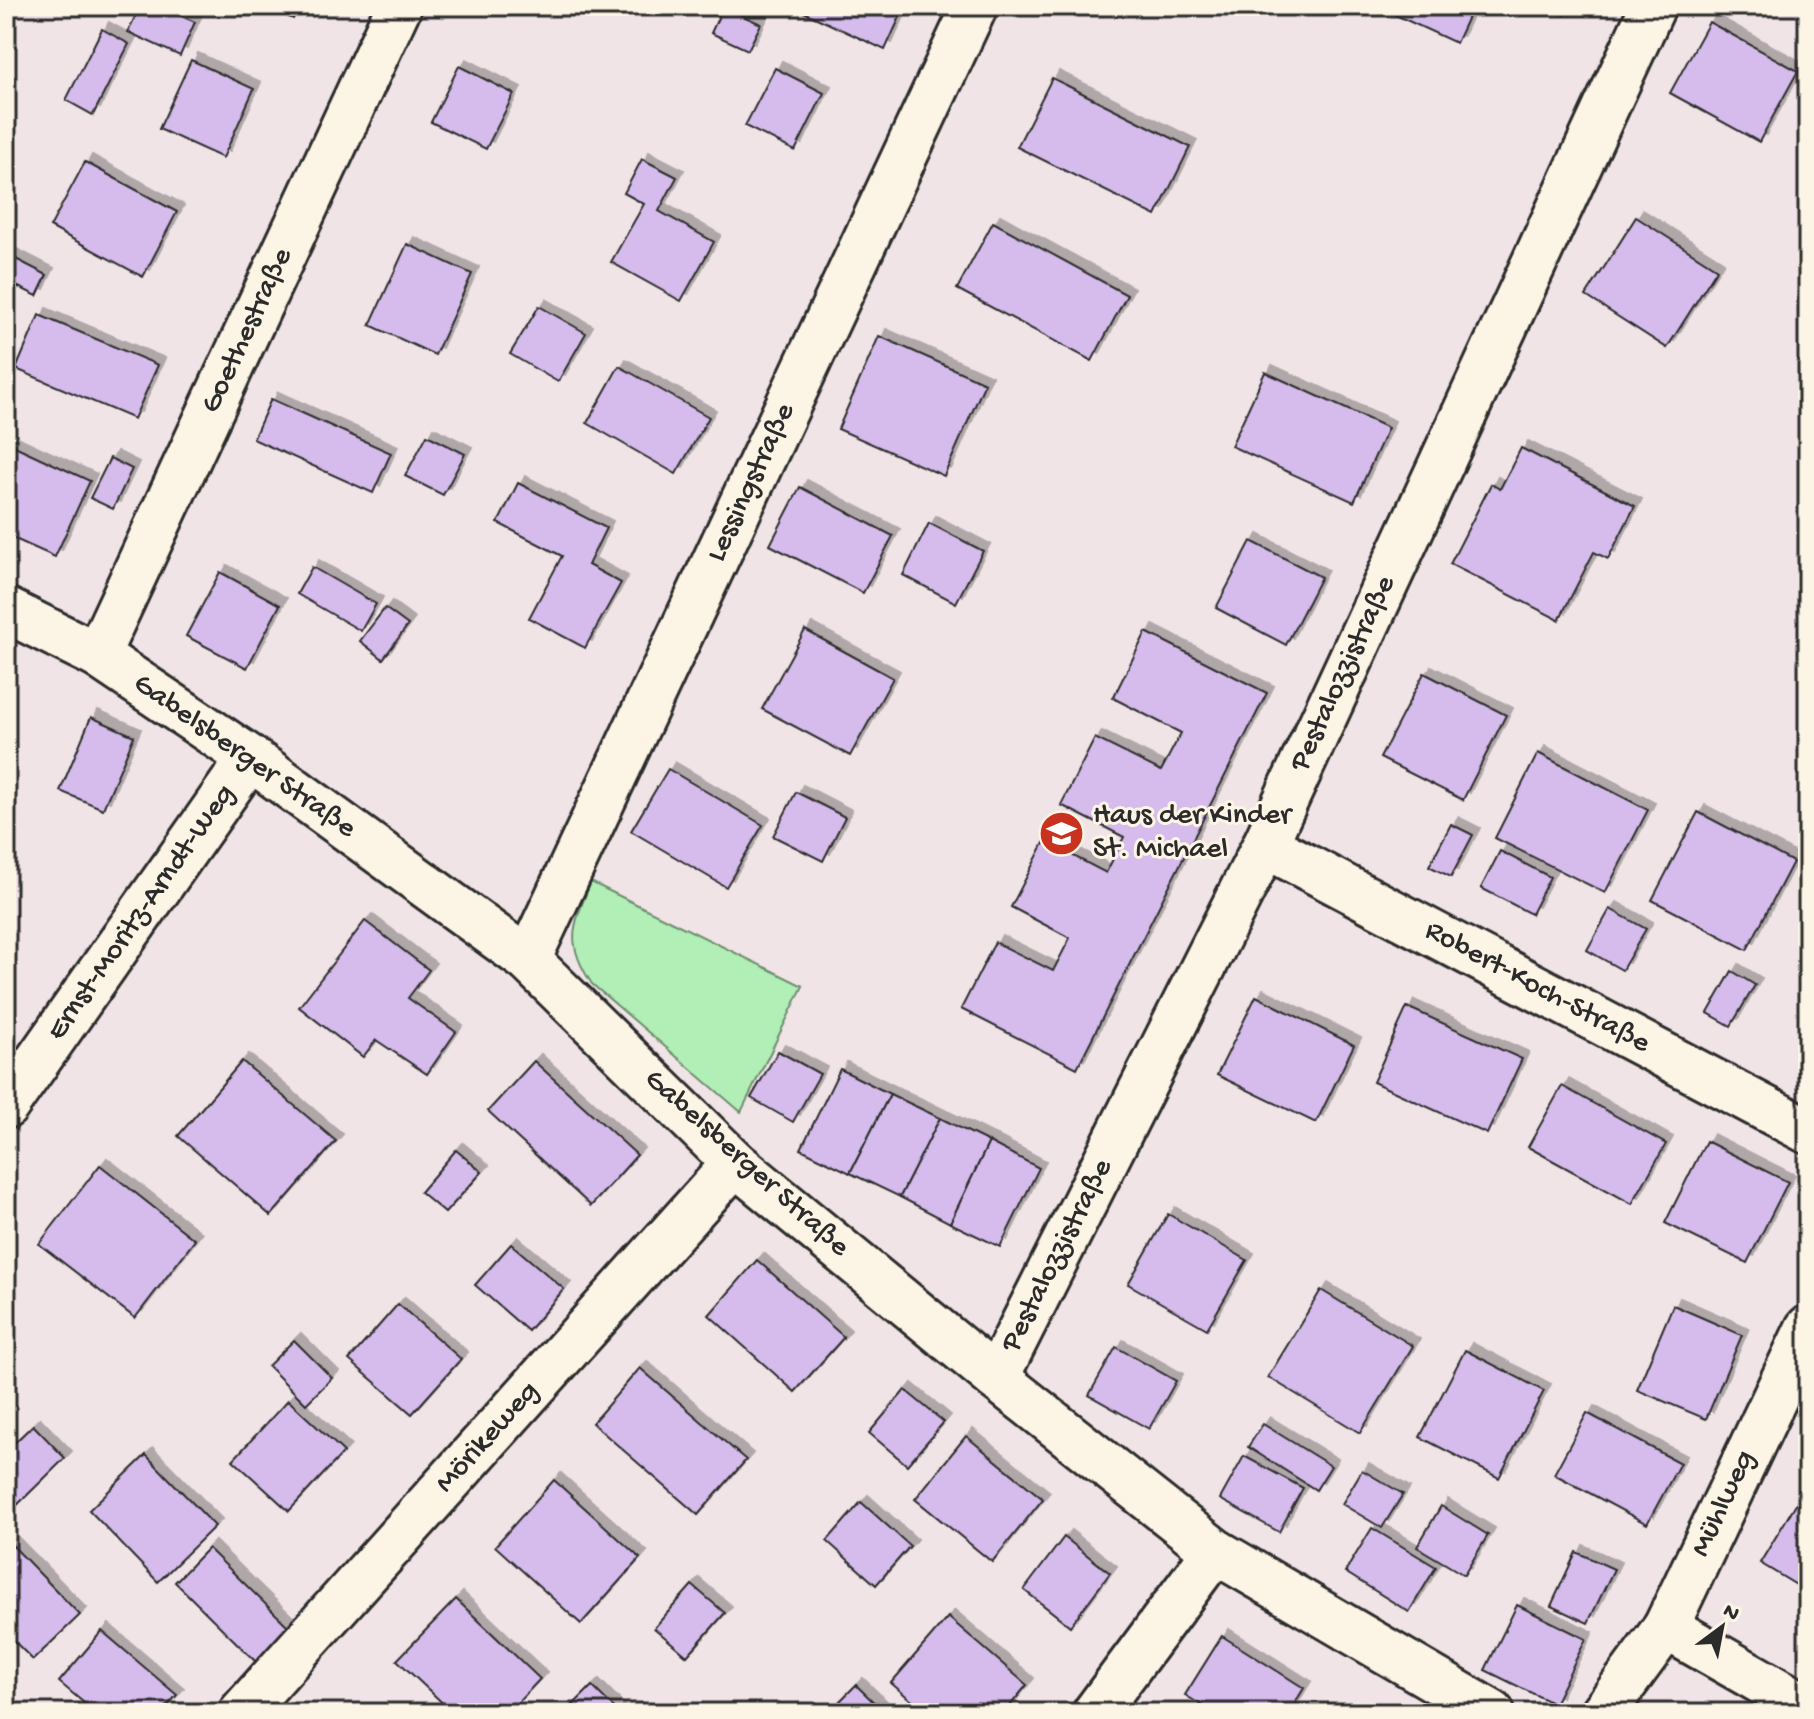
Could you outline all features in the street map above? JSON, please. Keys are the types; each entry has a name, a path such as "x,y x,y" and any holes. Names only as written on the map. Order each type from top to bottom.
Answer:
{"street":[{"name":"Goethestraße","path":"97,655 399,6"},
{"name":"Lessingstraße","path":"528,960 975,6"},
{"name":"Pestalozzistraße","path":"996,1378 1265,845 1653,6"},
{"name":"Gabelsberger Straße","path":"6,610 97,655 250,758 528,960 735,1163 996,1378 1215,1551 1492,1713"},
{"name":"Ernst-Moritz-Arndt-Weg","path":"6,1106 250,758"},
{"name":"Robert-Koch-Straße","path":"1265,845 1808,1131"},
{"name":"Mörikeweg","path":"241,1713 735,1163"},
{"name":"Mühlweg","path":"1603,1713 1666,1627 1808,1328"},
{"path":"1095,1713 1215,1551"},
{"path":"1666,1627 1808,1708"}],"green space":[{"path":"591,882 803,986 741,1112 592,984 578,957 574,934"}],"building":[{"path":"140,6 159,6 195,22 180,56 128,32"},
{"path":"265,6 298,6 293,19"},
{"path":"791,6 905,6 885,50"},
{"path":"1376,6 1473,6 1456,43"},
{"path":"1544,6 1569,6 1565,15"},
{"path":"723,7 761,24 748,50 711,33"},
{"path":"1709,22 1798,71 1759,142 1670,93"},
{"path":"102,29 129,44 93,115 66,100"},
{"path":"191,60 254,89 223,158 159,129"},
{"path":"459,66 514,94 486,149 431,122"},
{"path":"775,68 824,93 795,151 745,126"},
{"path":"1052,78 1190,147 1156,216 1017,147"},
{"path":"642,159 677,177 659,211 714,242 681,301 611,262 644,204 624,193"},
{"path":"85,162 177,212 143,277 50,227"},
{"path":"1636,217 1717,269 1667,348 1586,296"},
{"path":"993,222 1127,295 1092,361 957,289"},
{"path":"407,244 472,274 435,355 370,325"},
{"path":"6,254 47,275 37,296 6,281"},
{"path":"539,306 586,333 558,382 510,354"},
{"path":"39,315 158,365 134,419 16,369"},
{"path":"879,336 985,383 944,476 838,429"},
{"path":"619,366 709,417 676,474 587,423"},
{"path":"1265,372 1388,428 1354,502 1231,446"},
{"path":"271,399 391,453 373,493 253,439"},
{"path":"427,435 465,454 443,495 405,476"},
{"path":"6,442 90,481 55,557 6,535"},
{"path":"1521,448 1635,506 1608,559 1594,552 1559,620 1450,564 1491,484 1500,489"},
{"path":"110,458 132,469 113,509 90,498"},
{"path":"518,483 606,528 588,565 621,583 585,648 529,618 562,556 498,523"},
{"path":"800,487 893,536 863,593 770,545"},
{"path":"929,523 983,551 956,603 903,575"},
{"path":"1251,541 1321,577 1286,645 1216,608"},
{"path":"312,567 376,604 361,631 297,594"},
{"path":"220,572 280,605 247,668 186,636"},
{"path":"385,608 408,625 383,659 360,641"},
{"path":"805,630 893,678 850,756 762,709"},
{"name":"Haus der Kinder St. Michael","path":"1146,632 1267,693 1077,1068 961,1009 995,942 1053,971 1070,938 1011,907 1045,841 1106,873 1124,837 1061,805 1095,738 1161,771 1181,733 1113,698"},
{"path":"1424,673 1506,715 1463,800 1380,758"},
{"path":"91,717 134,736 103,809 60,791"},
{"path":"1538,753 1648,810 1605,893 1495,838"},
{"path":"668,769 763,825 726,887 631,831"},
{"path":"796,792 845,817 823,861 773,836"},
{"path":"1698,812 1793,862 1747,950 1652,900"},
{"path":"1451,824 1473,835 1451,877 1429,866"},
{"path":"1500,851 1550,877 1531,914 1481,888"},
{"path":"1610,909 1646,929 1622,970 1587,950"},
{"path":"365,921 429,970 408,998 456,1032 427,1074 376,1040 363,1057 299,1007"},
{"path":"1732,971 1755,985 1731,1026 1708,1013"},
{"path":"1256,996 1354,1045 1316,1123 1217,1075"},
{"path":"1407,1007 1522,1059 1487,1134 1373,1082"},
{"path":"778,1051 820,1074 793,1122 751,1098"},
{"path":"242,1061 336,1141 271,1216 178,1136"},
{"path":"534,1061 637,1155 591,1206 488,1111"},
{"path":"840,1069 890,1094 850,1173 801,1149"},
{"path":"1562,1086 1666,1144 1632,1204 1528,1147"},
{"path":"890,1094 940,1118 900,1197 850,1173"},
{"path":"940,1118 989,1142 950,1223 900,1197"},
{"path":"1706,1141 1788,1182 1747,1263 1665,1223"},
{"path":"989,1142 1039,1168 1000,1247 950,1223"},
{"path":"456,1150 482,1172 445,1213 420,1192"},
{"path":"100,1165 195,1240 135,1318 39,1244"},
{"path":"1168,1214 1247,1260 1207,1329 1128,1284"},
{"path":"511,1244 564,1289 528,1331 475,1285"},
{"path":"757,1260 844,1337 795,1392 709,1315"},
{"path":"1321,1290 1413,1346 1360,1433 1268,1377"},
{"path":"398,1304 461,1359 412,1414 349,1360"},
{"path":"1673,1305 1742,1335 1706,1419 1637,1390"},
{"path":"294,1340 332,1378 306,1404 268,1366"},
{"path":"1116,1347 1176,1381 1149,1429 1089,1395"},
{"path":"1465,1350 1544,1391 1499,1478 1420,1437"},
{"path":"640,1368 746,1460 698,1515 592,1423"},
{"path":"905,1390 944,1422 907,1465 869,1433"},
{"path":"288,1400 344,1452 289,1511 233,1460"},
{"path":"1587,1413 1680,1463 1647,1524 1554,1474"},
{"path":"1263,1424 1331,1466 1316,1490 1248,1447"},
{"path":"33,1425 65,1458 8,1514 6,1451"},
{"path":"966,1436 1043,1499 992,1562 915,1499"},
{"path":"146,1455 215,1526 158,1582 89,1510"},
{"path":"1244,1456 1303,1488 1279,1532 1220,1499"},
{"path":"1362,1470 1403,1494 1382,1528 1342,1504"},
{"path":"554,1480 640,1558 581,1624 495,1546"},
{"path":"1808,1488 1808,1592 1760,1563"},
{"path":"861,1502 910,1546 876,1585 827,1541"},
{"path":"1441,1506 1488,1535 1464,1575 1417,1547"},
{"path":"1372,1528 1436,1567 1409,1612 1345,1572"},
{"path":"1064,1537 1110,1573 1070,1626 1024,1590"},
{"path":"11,1544 80,1615 33,1660 6,1633 6,1549"},
{"path":"208,1548 291,1629 257,1663 175,1582"},
{"path":"1576,1552 1614,1569 1588,1623 1551,1606"},
{"path":"692,1585 725,1613 687,1656 654,1628"},
{"path":"456,1599 540,1679 508,1713 453,1713 397,1660"},
{"path":"1517,1605 1586,1639 1554,1704 1485,1670"},
{"path":"948,1617 1027,1685 1004,1713 926,1713 891,1683"},
{"path":"102,1631 177,1695 161,1713 96,1713 59,1682"},
{"path":"1222,1636 1304,1688 1289,1713 1214,1713 1185,1695"},
{"path":"856,1685 885,1713 841,1713 834,1707"},
{"path":"592,1686 619,1713 565,1713"}],"place":[{"name":"Haus der Kinder St. Michael","path":"1062,833"}]}
